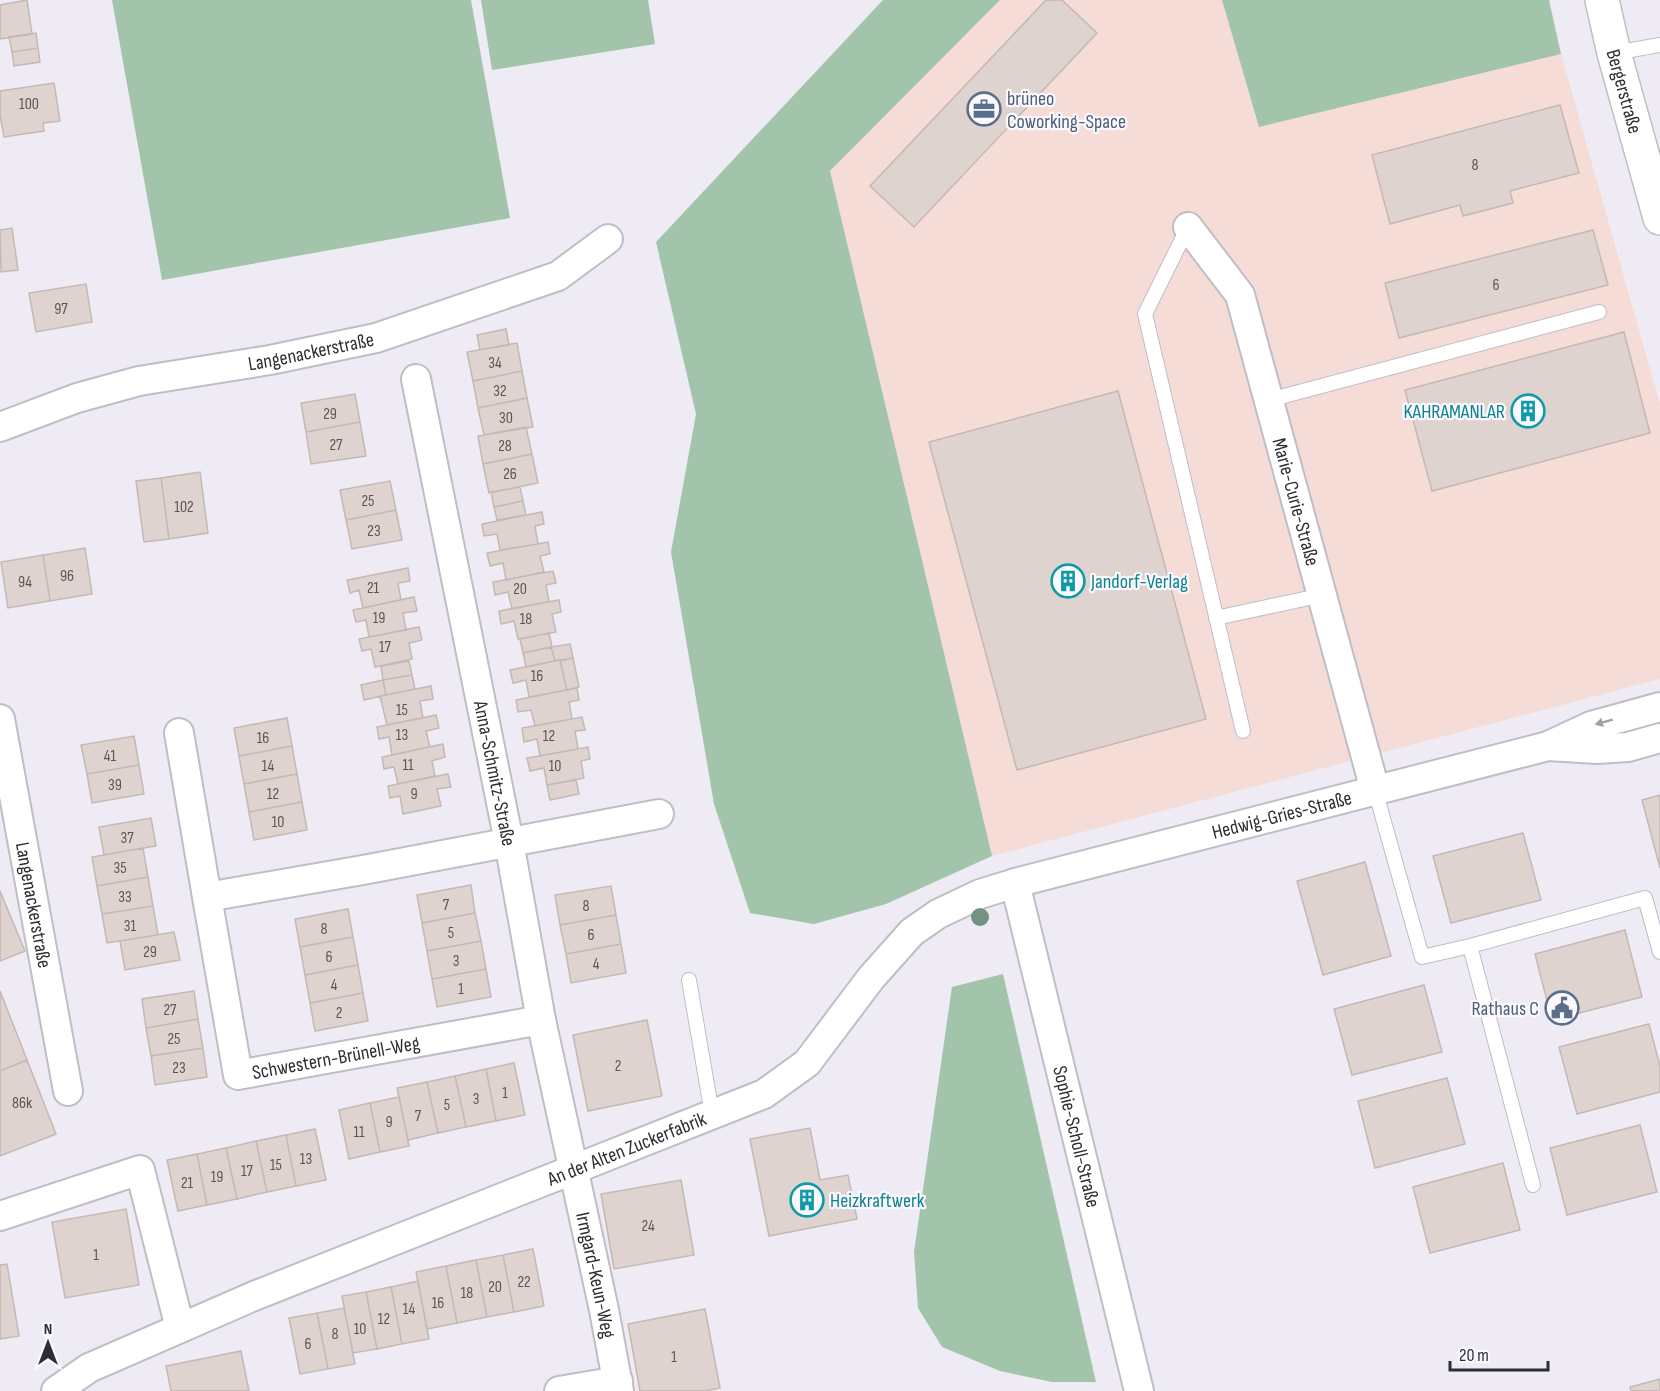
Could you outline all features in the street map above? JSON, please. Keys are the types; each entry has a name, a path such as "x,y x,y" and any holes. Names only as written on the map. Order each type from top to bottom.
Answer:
{"street":[{"name":"Bergerstraße","path":"1602,0 1614,53 1660,218"},
{"name":"Marie-Curie-Straße","path":"1188,227 1240,295 1376,790"},
{"name":"Langenackerstraße","path":"0,427 77,398 139,381 270,360 375,338 558,276 608,239"},
{"name":"Anna-Schmitz-Straße","path":"416,379 509,842 541,1020 573,1168"},
{"name":"Hedwig-Gries-Straße","path":"1015,884 1548,746 1591,726 1660,707"},
{"name":"Langenackerstraße","path":"0,719 68,1091"},
{"name":"Schwestern-Brünell-Weg","path":"179,733 238,1075 541,1020"},
{"name":"Hedwig-Gries-Straße","path":"1548,746 1628,747 1660,738"},
{"path":"207,897 658,814"},
{"name":"An der Alten Zuckerfabrik","path":"56,1391 89,1368 254,1296 764,1094 807,1063 871,978 912,932 939,914 981,894 1015,884"},
{"name":"Sophie-Scholl-Straße","path":"1015,884 1139,1391"},
{"name":"Irmgard-Keun-Weg","path":"559,1391 618,1386 573,1168"},
{"path":"0,1216 140,1170 180,1328"}],"lane":[{"path":"1614,53 1660,45"},
{"path":"1188,227 1145,314 1243,731"},
{"path":"1269,400 1599,312"},
{"path":"1216,618 1323,595"},
{"path":"1376,790 1422,957 1645,898 1660,952"},
{"path":"1470,946 1533,1185"},
{"path":"689,980 712,1114"}],"shaded area":[{"path":"1000,0 1222,0 1259,126 1561,54 1660,404 1660,679 992,856 830,171"}],"green space":[{"path":"112,0 471,0 510,218 162,280"},
{"path":"481,0 648,0 655,44 492,70"},
{"path":"883,0 1000,0 830,171 992,856 886,904 814,924 750,913 714,804 671,552 696,414 656,242"},
{"path":"1222,0 1549,0 1561,54 1259,127"},
{"path":"1003,974 1096,1382 1052,1382 1000,1371 942,1347 918,1308 914,1252 952,987"}],"building":[{"path":"27,0 32,34 0,39 0,5"},
{"name":"brüneo Coworking-Space","path":"1046,0 1062,0 1097,33 914,227 870,186"},
{"path":"36,33 38,48 12,52 9,37"},
{"path":"38,48 40,62 14,66 12,52"},
{"path":"54,83 60,121 43,123 44,131 4,137 0,115 0,91"},
{"path":"1560,105 1579,173 1510,191 1513,203 1463,216 1460,205 1390,224 1372,155"},
{"path":"12,228 18,270 1,272 0,230"},
{"path":"1593,230 1608,285 1399,338 1385,283"},
{"path":"86,284 92,322 36,332 29,293"},
{"path":"506,329 509,345 480,350 477,335"},
{"name":"KAHRAMANLAR","path":"1624,332 1650,433 1432,491 1405,390"},
{"path":"517,343 522,371 473,381 467,352"},
{"path":"522,371 527,398 478,408 473,381"},
{"name":"Jandorf-Verlag","path":"1118,391 1206,719 1017,770 929,442"},
{"path":"355,394 360,422 306,432 301,403"},
{"path":"527,398 533,427 484,435 478,408"},
{"path":"360,422 366,456 311,464 306,432"},
{"path":"526,427 532,454 483,464 478,436"},
{"path":"532,454 538,483 489,493 483,464"},
{"path":"200,472 208,533 169,539 161,478"},
{"path":"161,478 169,539 144,542 136,481"},
{"path":"390,481 396,510 346,520 340,490"},
{"path":"520,487 523,501 494,507 491,492"},
{"path":"523,501 526,515 497,520 494,507"},
{"path":"396,510 402,540 352,549 346,520"},
{"path":"542,512 544,524 535,526 538,544 500,550 497,534 484,536 482,524"},
{"path":"548,542 550,554 540,556 544,572 506,580 503,563 490,566 487,553"},
{"path":"85,548 92,594 50,601 43,555"},
{"path":"43,555 50,601 8,608 1,562"},
{"path":"408,568 410,581 398,583 401,600 363,608 359,590 350,593 347,580"},
{"path":"553,571 556,583 546,585 549,602 512,609 508,592 495,595 493,582"},
{"path":"414,597 417,611 403,613 406,630 369,637 366,620 356,622 353,610"},
{"path":"559,600 561,612 552,614 556,632 518,639 514,621 501,624 499,611"},
{"path":"419,627 422,640 409,643 412,659 375,667 371,649 362,651 359,639"},
{"path":"549,633 552,647 523,653 520,639"},
{"path":"570,644 573,658 555,661 551,647"},
{"path":"551,647 555,661 526,667 523,653"},
{"path":"573,658 579,687 567,690 560,661"},
{"path":"560,660 567,690 529,697 526,680 513,683 510,670"},
{"path":"409,661 412,675 383,680 381,666"},
{"path":"412,675 415,689 386,695 383,680"},
{"path":"383,680 386,695 364,700 361,685"},
{"path":"431,686 433,699 420,701 423,718 387,725 380,696"},
{"path":"577,688 579,700 569,702 572,719 535,726 531,710 518,712 516,700"},
{"path":"436,715 439,728 426,731 430,747 392,755 389,737 379,739 377,727"},
{"path":"582,717 585,730 575,731 578,749 540,756 537,739 524,742 522,728"},
{"path":"287,718 292,746 239,756 234,728"},
{"path":"134,736 139,765 87,774 81,745"},
{"path":"443,744 445,757 432,761 435,776 398,784 394,767 384,769 382,757"},
{"path":"292,746 297,774 244,784 239,756"},
{"path":"588,747 590,759 581,761 584,778 547,785 544,768 530,771 527,758"},
{"path":"139,765 144,794 92,803 87,774"},
{"path":"297,774 302,802 249,812 244,784"},
{"path":"448,774 451,787 437,789 441,806 403,814 400,796 390,798 388,786"},
{"path":"576,780 579,794 550,800 547,785"},
{"path":"1660,795 1660,868 1642,800"},
{"path":"302,802 307,830 254,840 249,812"},
{"path":"151,818 156,846 104,855 99,827"},
{"path":"1523,833 1541,900 1451,923 1433,856"},
{"path":"143,848 148,877 97,886 92,857"},
{"path":"1365,862 1391,956 1323,975 1297,881"},
{"path":"148,877 153,906 102,914 97,886"},
{"path":"471,885 475,913 422,923 417,895"},
{"path":"611,886 616,915 560,925 555,895"},
{"path":"0,891 25,951 0,961"},
{"path":"153,906 158,935 107,943 102,914"},
{"path":"348,909 353,937 300,947 295,919"},
{"path":"475,913 481,941 427,951 422,923"},
{"path":"616,915 621,944 566,954 560,925"},
{"path":"1625,930 1642,997 1552,1020 1535,954"},
{"path":"174,932 180,960 125,970 120,941"},
{"path":"353,937 358,965 305,975 300,947"},
{"path":"481,941 486,969 432,979 427,951"},
{"path":"621,944 626,973 571,983 566,954"},
{"path":"358,965 363,993 310,1003 305,975"},
{"path":"486,969 491,997 437,1007 432,979"},
{"path":"1424,985 1442,1052 1352,1075 1334,1009"},
{"path":"0,991 27,1060 0,1071"},
{"path":"194,991 198,1019 146,1028 142,999"},
{"path":"363,993 368,1021 315,1031 310,1003"},
{"path":"198,1019 203,1048 151,1056 146,1028"},
{"path":"647,1020 662,1096 588,1111 573,1035"},
{"path":"1649,1024 1660,1066 1660,1092 1577,1114 1559,1047"},
{"path":"203,1048 207,1077 155,1085 151,1056"},
{"path":"27,1060 56,1134 0,1156 0,1071"},
{"path":"514,1063 525,1115 496,1121 486,1069"},
{"path":"486,1069 496,1121 466,1127 455,1076"},
{"path":"455,1076 466,1127 438,1133 427,1082"},
{"path":"1447,1078 1465,1144 1375,1168 1358,1101"},
{"path":"427,1082 438,1133 408,1140 397,1088"},
{"path":"399,1097 409,1146 380,1152 370,1103"},
{"path":"370,1103 380,1152 349,1159 339,1110"},
{"path":"1640,1125 1657,1192 1567,1215 1550,1148"},
{"name":"Heizkraftwerk","path":"810,1128 820,1180 848,1175 857,1219 769,1236 750,1139"},
{"path":"315,1129 326,1180 296,1186 286,1135"},
{"path":"286,1135 296,1186 267,1192 256,1141"},
{"path":"256,1141 267,1192 237,1199 226,1148"},
{"path":"226,1148 237,1199 207,1205 197,1154"},
{"path":"197,1154 207,1205 178,1211 167,1160"},
{"path":"1503,1163 1520,1230 1430,1253 1413,1187"},
{"path":"681,1180 694,1255 614,1269 601,1194"},
{"path":"126,1209 139,1285 65,1298 52,1222"},
{"path":"533,1249 544,1306 514,1312 503,1255"},
{"path":"503,1255 514,1312 487,1317 476,1260"},
{"path":"476,1260 487,1317 457,1323 446,1266"},
{"path":"7,1264 19,1336 0,1339 0,1265"},
{"path":"446,1266 457,1323 427,1329 416,1272"},
{"path":"418,1281 429,1339 402,1344 391,1287"},
{"path":"391,1287 402,1344 377,1349 366,1292"},
{"path":"366,1292 377,1349 353,1353 342,1296"},
{"path":"344,1308 355,1364 328,1369 317,1313"},
{"path":"705,1309 720,1388 705,1391 640,1391 628,1324"},
{"path":"317,1313 328,1369 300,1374 289,1318"},
{"path":"241,1351 249,1391 171,1391 166,1366"},
{"path":"1660,1379 1660,1391 1631,1391 1630,1387"}],"place":[{"name":"brüneo Coworking-Space","path":"984,109"},
{"name":"KAHRAMANLAR","path":"1528,411"},
{"name":"Jandorf-Verlag","path":"1068,581"},
{"name":"Rathaus C","path":"1562,1008"},
{"name":"Heizkraftwerk","path":"807,1200"}]}
